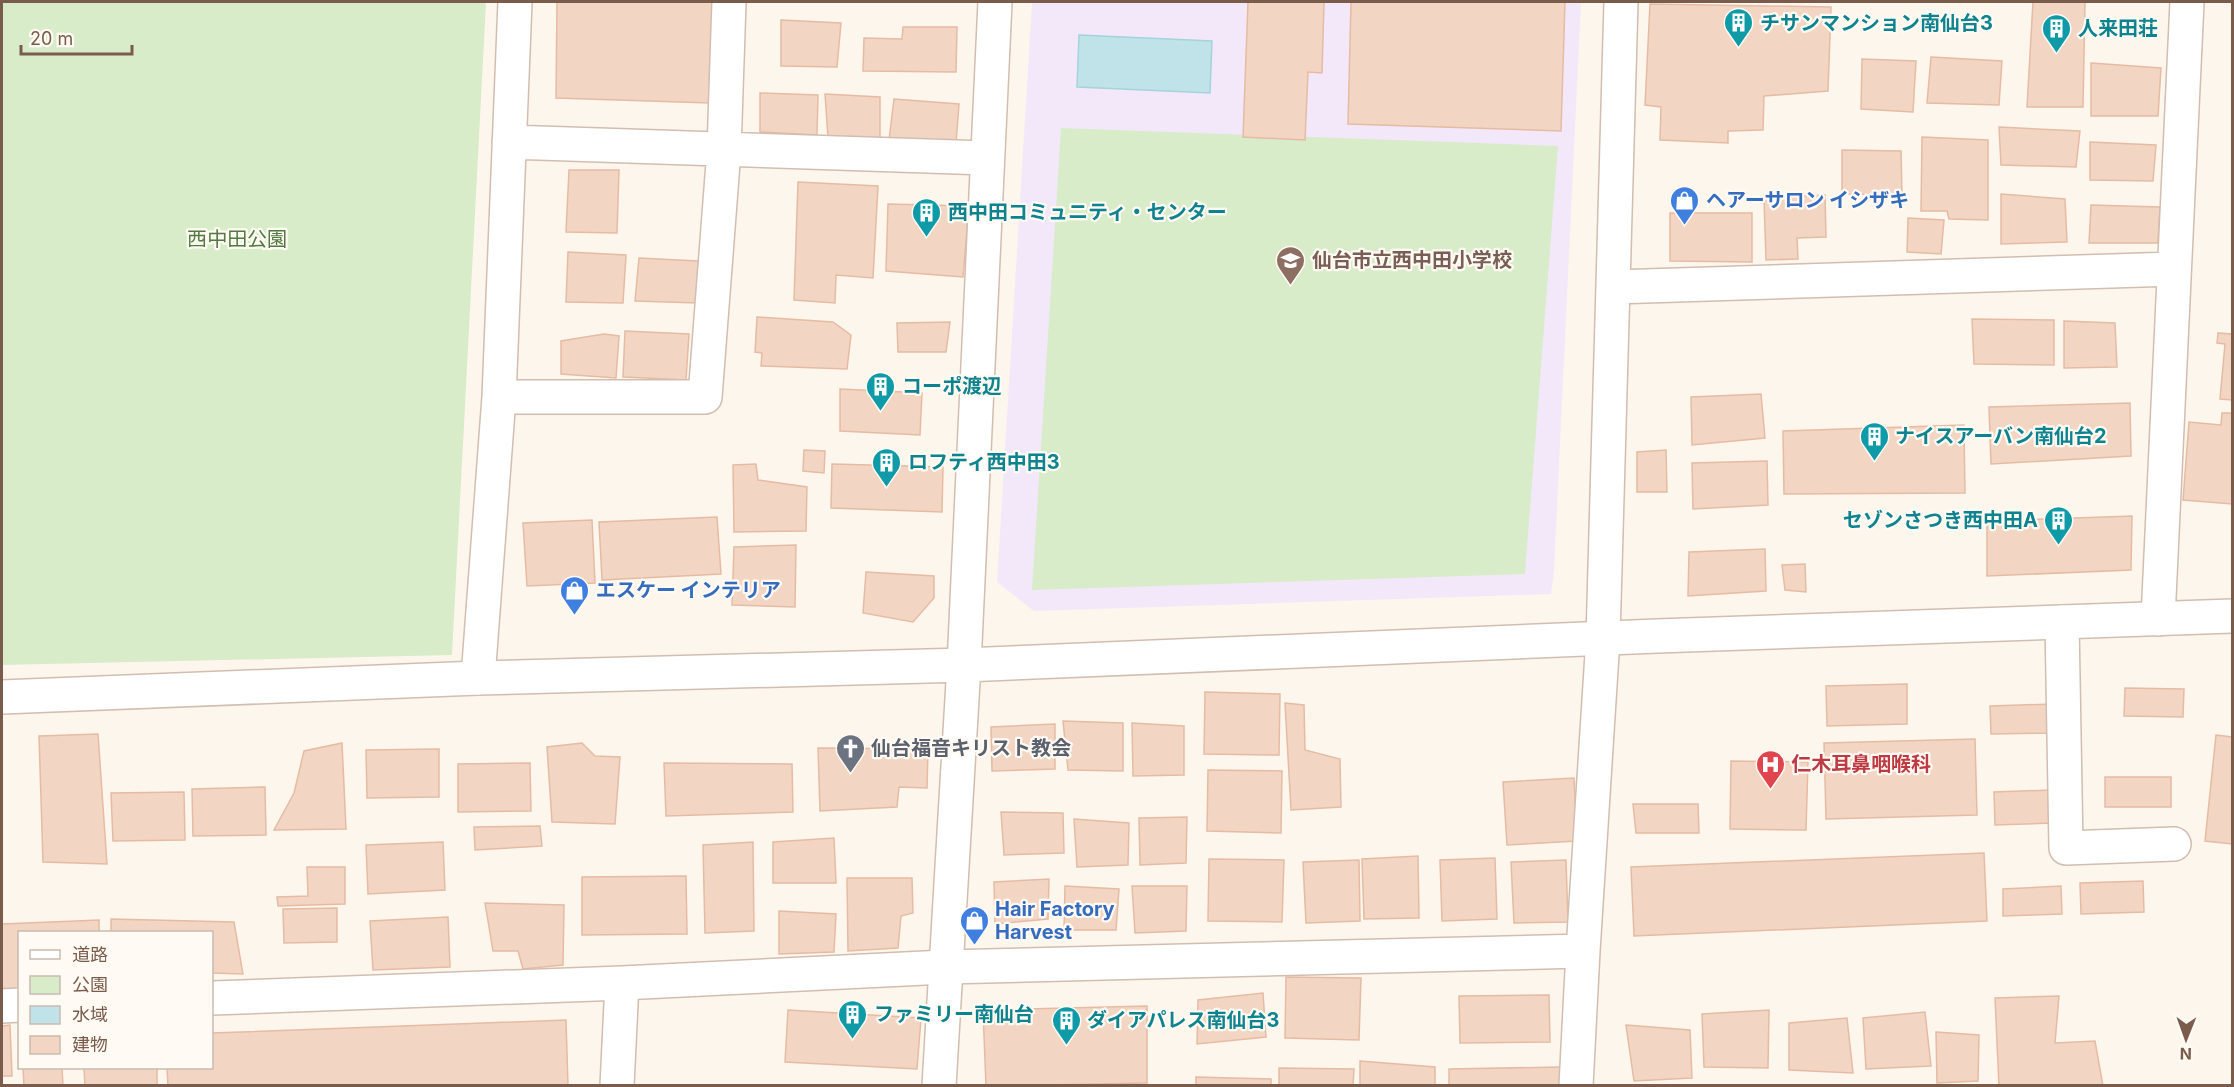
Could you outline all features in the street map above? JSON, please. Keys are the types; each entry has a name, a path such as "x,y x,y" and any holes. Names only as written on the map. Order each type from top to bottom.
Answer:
{"street":[{"path":"478,678 499,397 515,2"},
{"path":"499,397 705,397 724,150 729,2"},
{"path":"939,1086 964,665 995,2"},
{"path":"1576,1086 1603,638 1621,2"},
{"path":"2158,619 2187,2"},
{"path":"509,142 987,158"},
{"path":"1614,287 2174,268"},
{"path":"2,697 478,678 964,665 1603,638 2232,616"},
{"path":"2062,622 2066,848 2174,844"},
{"path":"213,998 622,983 945,967 1583,951"},
{"path":"617,1086 622,983"},
{"path":"2,1006 18,1005"}],"shaded area":[{"name":"仙台市立西中田小学校","path":"1032,2 1581,2 1554,571 1551,594 1034,611 997,582"}],"green space":[{"name":"西中田公園","path":"2,2 486,2 452,655 2,665"},
{"name":"仙台市立西中田小学校","path":"1061,128 1558,146 1525,574 1032,590"}],"water":[{"path":"1079,35 1212,41 1210,93 1077,87"}],"building":[{"path":"557,2 715,2 710,103 556,98"},
{"path":"1248,2 1324,2 1322,73 1308,72 1305,140 1243,137"},
{"path":"1351,2 1565,2 1561,131 1348,124"},
{"name":"人来田荘","path":"2033,2 2085,2 2083,107 2027,107"},
{"name":"チサンマンション南仙台3","path":"1650,4 1831,7 1828,91 1764,96 1763,130 1728,131 1728,143 1660,140 1661,107 1645,105"},
{"path":"781,20 841,23 837,67 781,66"},
{"path":"903,27 957,27 956,72 863,71 864,38 902,39"},
{"path":"1931,57 2002,61 1999,105 1927,103"},
{"path":"1862,59 1916,61 1913,112 1861,109"},
{"path":"2091,63 2161,68 2158,116 2091,116"},
{"path":"760,93 818,95 817,135 760,132"},
{"path":"825,94 880,97 880,138 828,137"},
{"path":"894,99 959,104 956,143 889,140"},
{"path":"1999,127 2080,131 2076,167 2001,165"},
{"path":"1922,137 1988,140 1988,220 1949,219 1947,211 1921,211"},
{"path":"2090,142 2156,145 2153,181 2090,180"},
{"path":"1842,150 1901,151 1902,195 1842,194"},
{"path":"569,170 619,170 617,233 566,232"},
{"path":"798,182 878,186 873,278 836,275 835,303 794,300"},
{"path":"2001,194 2065,199 2067,242 2001,244"},
{"path":"1825,195 1826,237 1797,238 1798,259 1766,260 1764,198"},
{"name":"西中田コミュニティ・センター","path":"888,204 969,206 963,277 886,271"},
{"path":"2091,205 2160,207 2158,243 2089,243"},
{"path":"1670,213 1752,213 1752,262 1670,261"},
{"path":"1908,218 1944,220 1941,254 1907,252"},
{"path":"568,252 626,255 623,303 566,302"},
{"path":"639,258 698,261 698,303 635,301"},
{"path":"757,317 833,322 851,335 847,369 761,366 762,353 755,352"},
{"path":"1972,319 2054,320 2054,365 1974,364"},
{"path":"2064,321 2115,323 2117,367 2064,368"},
{"path":"950,322 946,352 898,352 897,323"},
{"path":"625,331 689,334 686,380 623,377"},
{"path":"2218,333 2232,334 2232,400 2220,399 2225,344 2217,343"},
{"path":"604,334 619,336 616,378 561,374 561,341"},
{"name":"コーポ渡辺","path":"840,389 922,393 920,435 840,431"},
{"path":"1761,394 1765,438 1692,445 1691,397"},
{"path":"2130,403 2131,456 1991,464 1989,407"},
{"path":"2222,413 2232,413 2232,504 2183,500 2189,422 2221,425"},
{"name":"ナイスアーバン南仙台2","path":"1964,425 1965,493 1784,494 1783,431"},
{"path":"804,450 825,451 824,473 803,471"},
{"path":"1666,450 1667,492 1637,492 1637,452"},
{"path":"1767,461 1768,505 1693,509 1692,463"},
{"path":"756,464 758,480 807,487 806,531 734,532 733,465"},
{"name":"ロフティ西中田3","path":"832,464 943,467 942,512 831,508"},
{"name":"セゾンさつき西中田A","path":"2132,516 2131,570 1987,576 1987,521"},
{"path":"717,517 721,574 602,580 599,522"},
{"path":"592,520 595,583 527,586 523,523"},
{"path":"796,545 795,607 732,605 734,547"},
{"path":"1765,549 1766,591 1688,596 1689,552"},
{"path":"1805,564 1806,592 1785,590 1782,565"},
{"path":"866,572 934,576 934,598 913,622 863,613"},
{"path":"1907,684 1907,724 1827,726 1826,686"},
{"path":"2125,688 2184,689 2183,717 2124,716"},
{"path":"1205,692 1280,694 1279,755 1204,754"},
{"path":"1285,703 1304,705 1305,750 1340,759 1341,807 1291,810"},
{"path":"2052,704 2052,733 1991,734 1990,706"},
{"path":"1063,721 1123,723 1123,771 1068,770"},
{"path":"1132,723 1184,726 1184,775 1133,776"},
{"path":"1055,724 1055,769 992,771 991,727"},
{"path":"98,734 107,864 43,862 39,736"},
{"path":"2216,735 2232,737 2232,844 2205,841"},
{"path":"1975,739 1977,815 1826,819 1824,743"},
{"path":"342,743 346,829 274,830 294,793 304,751"},
{"path":"582,743 595,756 620,757 615,824 552,822 547,747"},
{"path":"818,748 928,749 927,788 899,787 897,807 820,811"},
{"path":"439,749 439,797 367,798 366,750"},
{"path":"1731,761 1808,762 1806,830 1730,829"},
{"path":"530,763 531,811 458,812 458,764"},
{"path":"664,763 792,764 793,812 666,816"},
{"path":"1208,770 1282,771 1281,833 1207,831"},
{"path":"2105,777 2171,777 2171,807 2105,807"},
{"path":"1574,778 1577,841 1507,845 1503,782"},
{"path":"265,787 266,835 193,836 192,789"},
{"path":"2052,790 2053,823 1995,825 1994,792"},
{"path":"184,792 185,840 113,841 111,793"},
{"path":"1633,804 1698,804 1699,833 1636,833"},
{"path":"1001,812 1063,813 1064,853 1004,855"},
{"path":"1187,817 1186,863 1140,865 1139,818"},
{"path":"1074,819 1129,823 1128,865 1077,867"},
{"path":"540,826 542,846 475,850 474,827"},
{"path":"834,838 836,883 773,883 773,842"},
{"path":"443,842 445,890 368,894 366,845"},
{"path":"753,842 754,931 705,933 703,845"},
{"path":"1984,853 1987,921 1634,936 1631,867"},
{"path":"1418,856 1419,918 1364,919 1362,859"},
{"path":"1495,858 1497,919 1442,921 1440,860"},
{"path":"1209,859 1284,860 1282,922 1208,921"},
{"path":"1359,860 1360,921 1306,923 1303,862"},
{"path":"1566,860 1568,922 1514,923 1511,862"},
{"path":"307,867 345,867 345,904 278,906 277,897 308,896"},
{"path":"686,876 687,934 582,935 582,877"},
{"path":"847,878 912,878 913,913 901,916 898,948 848,951"},
{"path":"1049,879 1048,919 995,924 994,882"},
{"path":"2143,881 2144,912 2081,914 2080,883"},
{"path":"1065,886 1119,889 1116,930 1064,930"},
{"path":"1132,886 1187,886 1186,931 1135,933"},
{"path":"2061,886 2062,914 2003,916 2003,889"},
{"path":"485,903 564,905 563,965 523,969 518,951 493,951"},
{"path":"337,908 337,942 284,943 283,909"},
{"path":"779,911 836,914 834,952 779,954"},
{"path":"448,917 450,967 373,970 370,921"},
{"path":"111,919 234,922 243,974 213,973 213,931 111,931"},
{"path":"99,920 99,931 18,931 18,995 2,996 2,924"},
{"path":"1286,977 1361,978 1359,1040 1285,1038"},
{"path":"1263,993 1266,1037 1197,1044 1198,1000"},
{"path":"1549,995 1550,1042 1460,1043 1459,996"},
{"path":"2059,996 2055,1043 2095,1041 2103,1086 1999,1086 1995,998"},
{"name":"ダイアパレス南仙台3","path":"1147,1006 1147,1083 986,1086 983,1010"},
{"name":"ファミリー南仙台","path":"788,1010 921,1018 917,1069 785,1062"},
{"path":"1769,1010 1768,1068 1704,1067 1702,1014"},
{"path":"1925,1012 1931,1066 1866,1069 1863,1018"},
{"path":"1847,1018 1853,1073 1789,1070 1789,1023"},
{"path":"566,1020 568,1086 168,1086 167,1069 213,1069 213,1033"},
{"path":"10,1025 12,1076 2,1076 2,1026"},
{"path":"1626,1025 1690,1030 1692,1078 1634,1081"},
{"path":"1936,1032 1979,1035 1978,1081 1937,1083"},
{"path":"1360,1061 1435,1067 1435,1086 1360,1086"},
{"path":"1561,1067 1561,1086 1449,1086 1449,1069"},
{"path":"1279,1068 1354,1069 1353,1086 1279,1086"},
{"path":"23,1069 62,1069 63,1086 24,1086"},
{"path":"84,1069 157,1069 157,1086 85,1086"},
{"path":"1196,1077 1271,1079 1271,1086 1196,1086"}],"place":[{"name":"チサンマンション南仙台3","path":"1739,48"},
{"name":"人来田荘","path":"2057,54"},
{"name":"ヘアーサロン イシザキ","path":"1685,226"},
{"name":"西中田コミュニティ・センター","path":"927,238"},
{"name":"仙台市立西中田小学校","path":"1291,286"},
{"name":"コーポ渡辺","path":"881,412"},
{"name":"ナイスアーバン南仙台2","path":"1874,462"},
{"name":"ロフティ西中田3","path":"887,488"},
{"name":"セゾンさつき西中田A","path":"2059,546"},
{"name":"エスケー インテリア","path":"575,616"},
{"name":"仙台福音キリスト教会","path":"850,774"},
{"name":"仁木耳鼻咽喉科","path":"1770,790"},
{"name":"Hair Factory Harvest","path":"974,946"},
{"name":"ファミリー南仙台","path":"853,1040"},
{"name":"ダイアパレス南仙台3","path":"1066,1046"}]}
